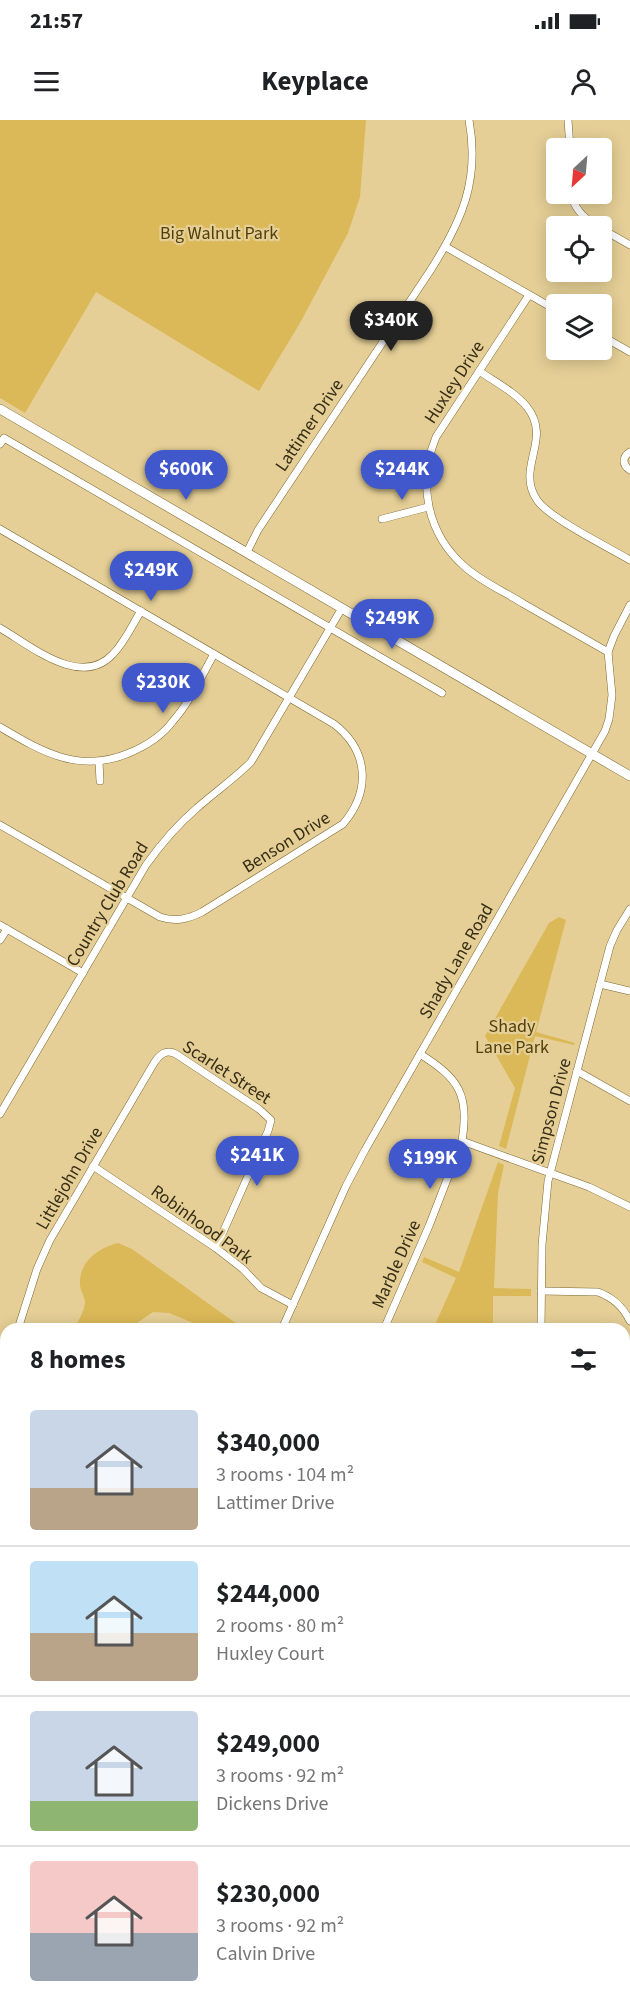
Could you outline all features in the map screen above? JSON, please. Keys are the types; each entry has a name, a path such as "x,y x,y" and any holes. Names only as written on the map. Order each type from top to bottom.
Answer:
{"main road":[{"path":"0,409 630,776"}],"street":[{"name":"Lattimer Drive","path":"247,552 258,530 446,247 462,215 469,194 473,158 469,120"},
{"path":"568,120 569,138"},
{"path":"612,235 630,245"},
{"path":"446,247 546,304"},
{"name":"Huxley Drive","path":"529,295 444,423 433,445 426,480 428,507 439,536 466,568 608,652"},
{"path":"612,342 630,352"},
{"path":"479,371 517,397 531,413 538,440 529,477 532,489 540,503 552,514 630,560"},
{"path":"2,441 442,693"},
{"path":"630,452 626,454 624,460 626,467 630,470"},
{"path":"382,519 428,507"},
{"name":"Benson Drive","path":"0,529 334,724 355,746 361,764 362,780 359,797 352,813 338,828 187,919 169,920 160,917 0,825"},
{"name":"Shady Lane Road","path":"285,1323 346,1186 365,1150 605,731 612,706 608,652 617,628 630,605"},
{"name":"Country Club Road","path":"0,1114 146,865 184,819 239,774 250,762 342,608"},
{"path":"0,628 59,663 87,668 106,660 116,652 141,610"},
{"path":"0,727 55,756 85,762 112,760 137,750 161,734 179,714 214,654"},
{"path":"99,762 100,781"},
{"name":"Simpson Drive","path":"541,1323 544,1213 550,1173 600,984 614,938 630,909"},
{"path":"0,940 3,927 83,973"},
{"path":"600,984 630,991"},
{"name":"Scarlet Street","path":"166,1052 176,1054 259,1109 271,1120 270,1127 216,1248"},
{"name":"Littlejohn Drive","path":"20,1323 37,1269 50,1240 157,1058 166,1052"},
{"name":"Marble Drive","path":"387,1323 429,1227 462,1141 465,1119 461,1094 448,1075 439,1066 420,1054"},
{"path":"577,1071 630,1101"},
{"path":"462,1141 609,1196 630,1207"},
{"name":"Robinhood Park","path":"93,1166 216,1248 243,1269 261,1288 293,1305"},
{"path":"541,1291 606,1295 620,1305 630,1321"}],"green space":[{"name":"Big Walnut Park","path":"0,120 366,120 360,197 348,233 300,323 259,391 96,292 25,413 0,398"},
{"name":"Shady Lane Park","path":"559,917 566,920 536,1032 575,1043 574,1045 535,1036 506,1149 499,1146 515,1088 485,1036 549,923"},
{"path":"498,1162 504,1165 498,1193 494,1288 531,1289 531,1296 493,1296 493,1323 436,1323 456,1278 422,1262 424,1257 459,1272"},
{"path":"118,1243 132,1249 236,1323 193,1323 169,1313 153,1312 137,1323 77,1323 85,1303 80,1284 83,1269 97,1252"}]}
